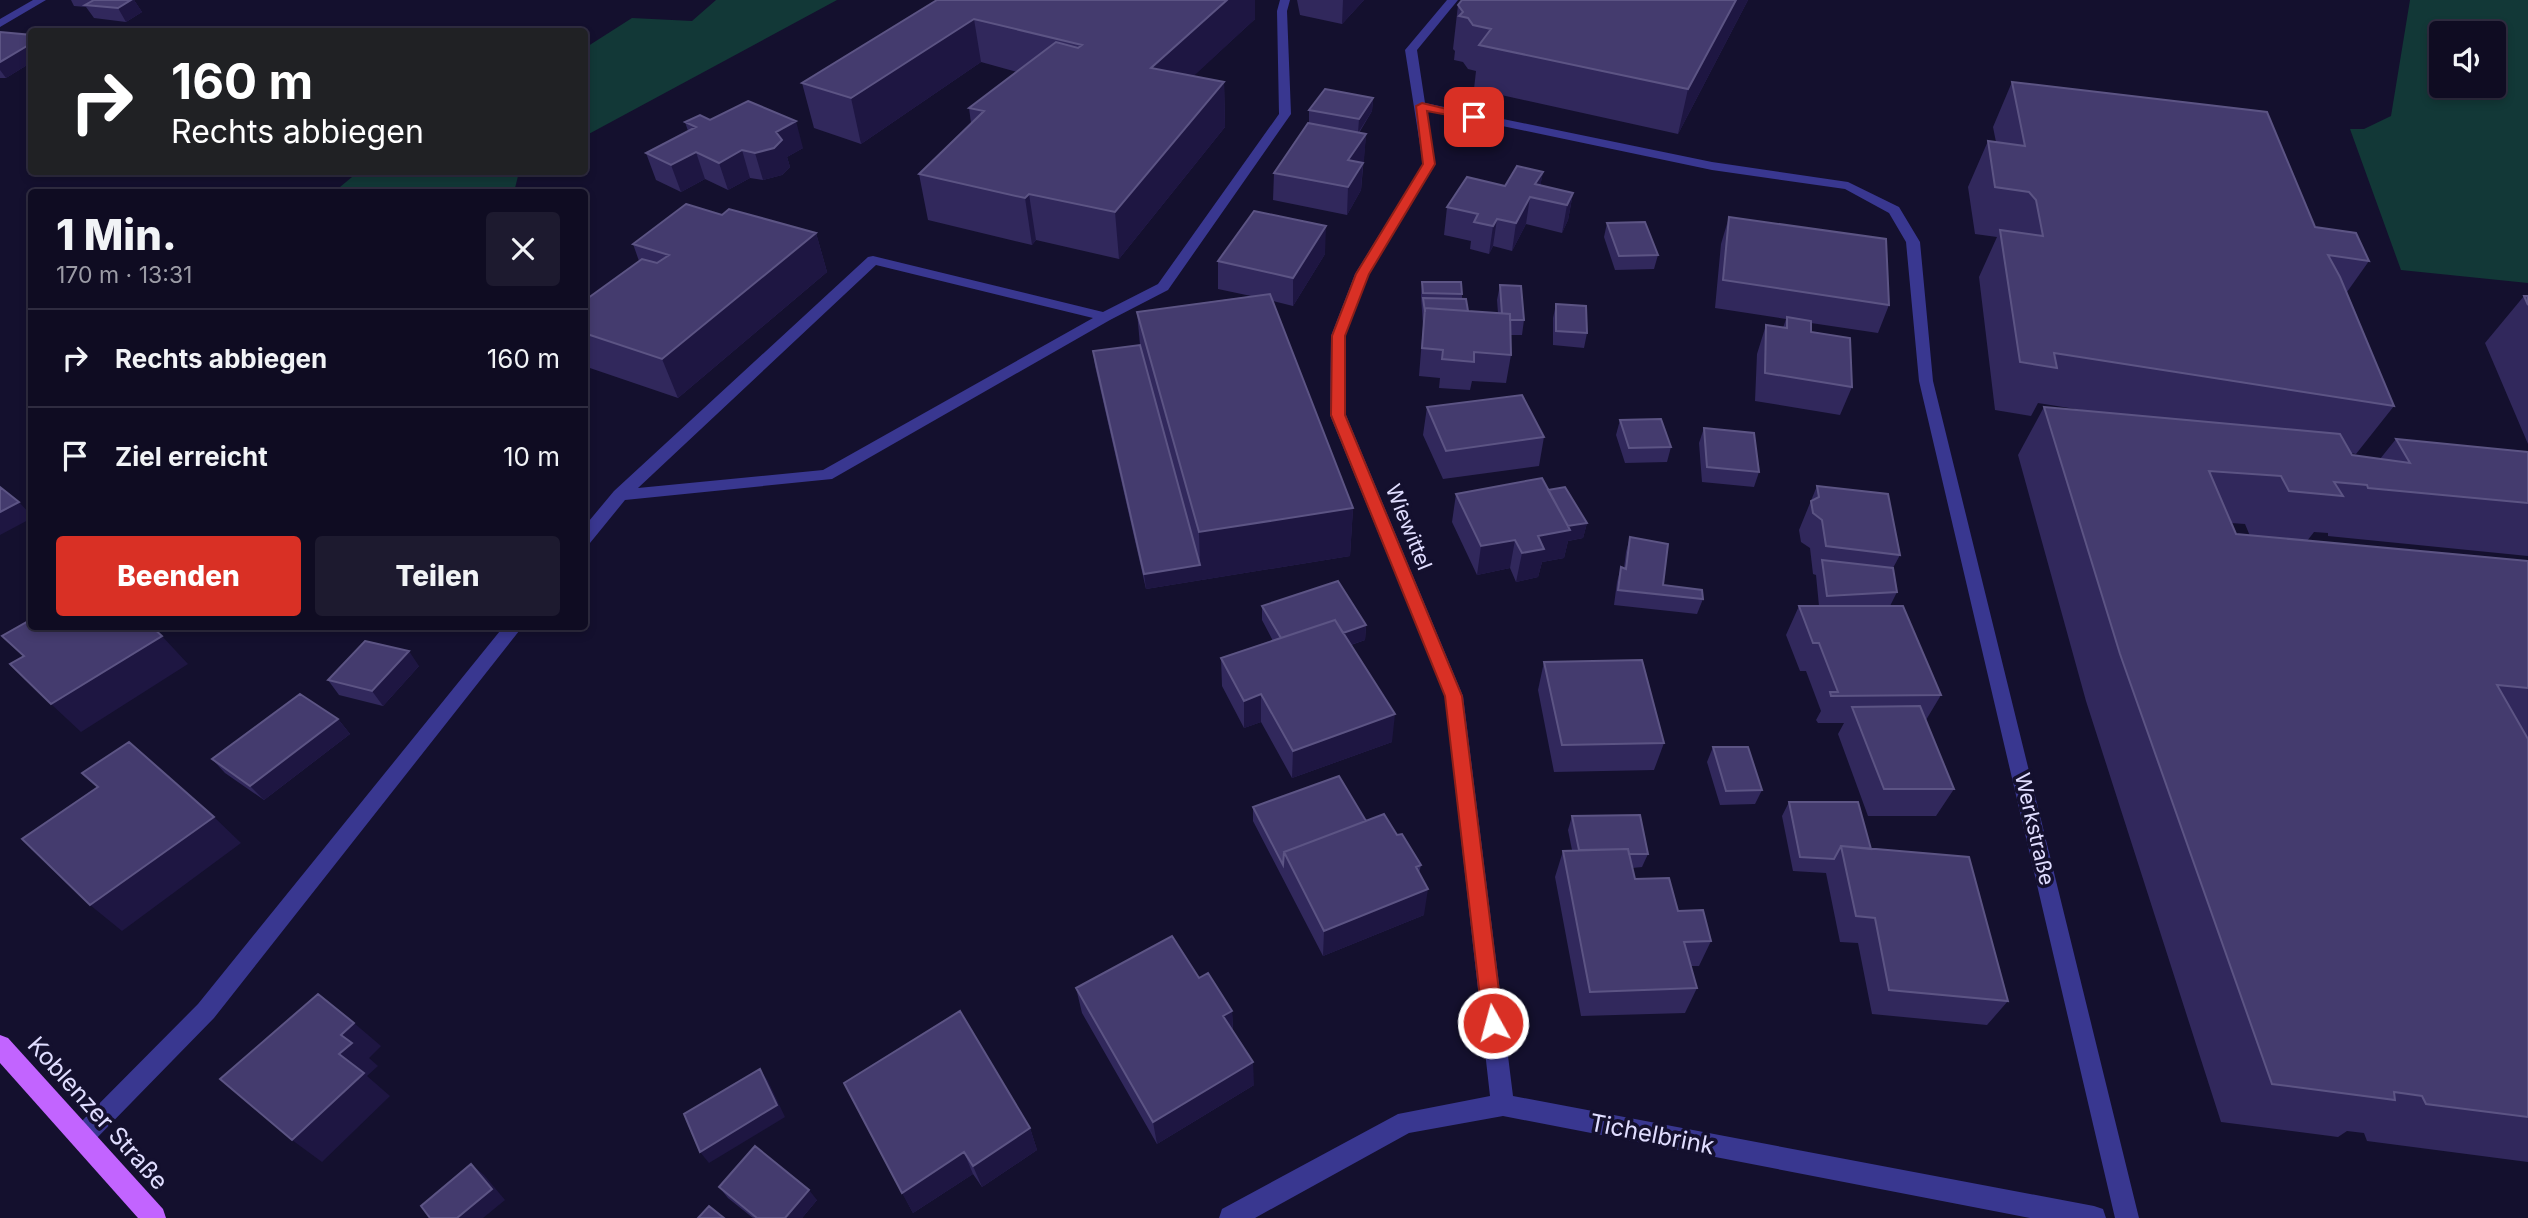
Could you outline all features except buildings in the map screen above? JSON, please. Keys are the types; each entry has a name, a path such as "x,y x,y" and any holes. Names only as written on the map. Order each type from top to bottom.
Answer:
{"main road":[{"name":"Koblenzer Straße","path":"0,1045 154,1218"}],"street":[{"path":"0,24 41,0"},
{"path":"620,495 826,475 1163,287 1285,114 1282,11 1285,0"},
{"name":"Wiewittel","path":"1453,0 1411,50 1422,106 1429,164 1362,274 1338,336 1338,415 1454,696 1503,1105"},
{"name":"Werkstraße","path":"1422,106 1712,166 1848,186 1894,210 1913,242 1926,381 2127,1218"},
{"path":"588,534 620,495 873,260 1105,317"},
{"path":"82,1137 206,1011 511,630"},
{"name":"Tichelbrink","path":"1231,1218 1406,1122 1503,1105 2094,1218"}],"green space":[{"path":"716,0 837,0 588,134 588,46 632,18 692,21"},
{"path":"2410,0 2528,0 2528,283 2401,270 2350,129 2364,129 2391,116"},
{"path":"354,175 518,175 515,189 338,189"}],"route":[{"path":"1474,117 1422,106 1429,164 1362,274 1338,336 1338,415 1454,696 1493,1023"}]}
